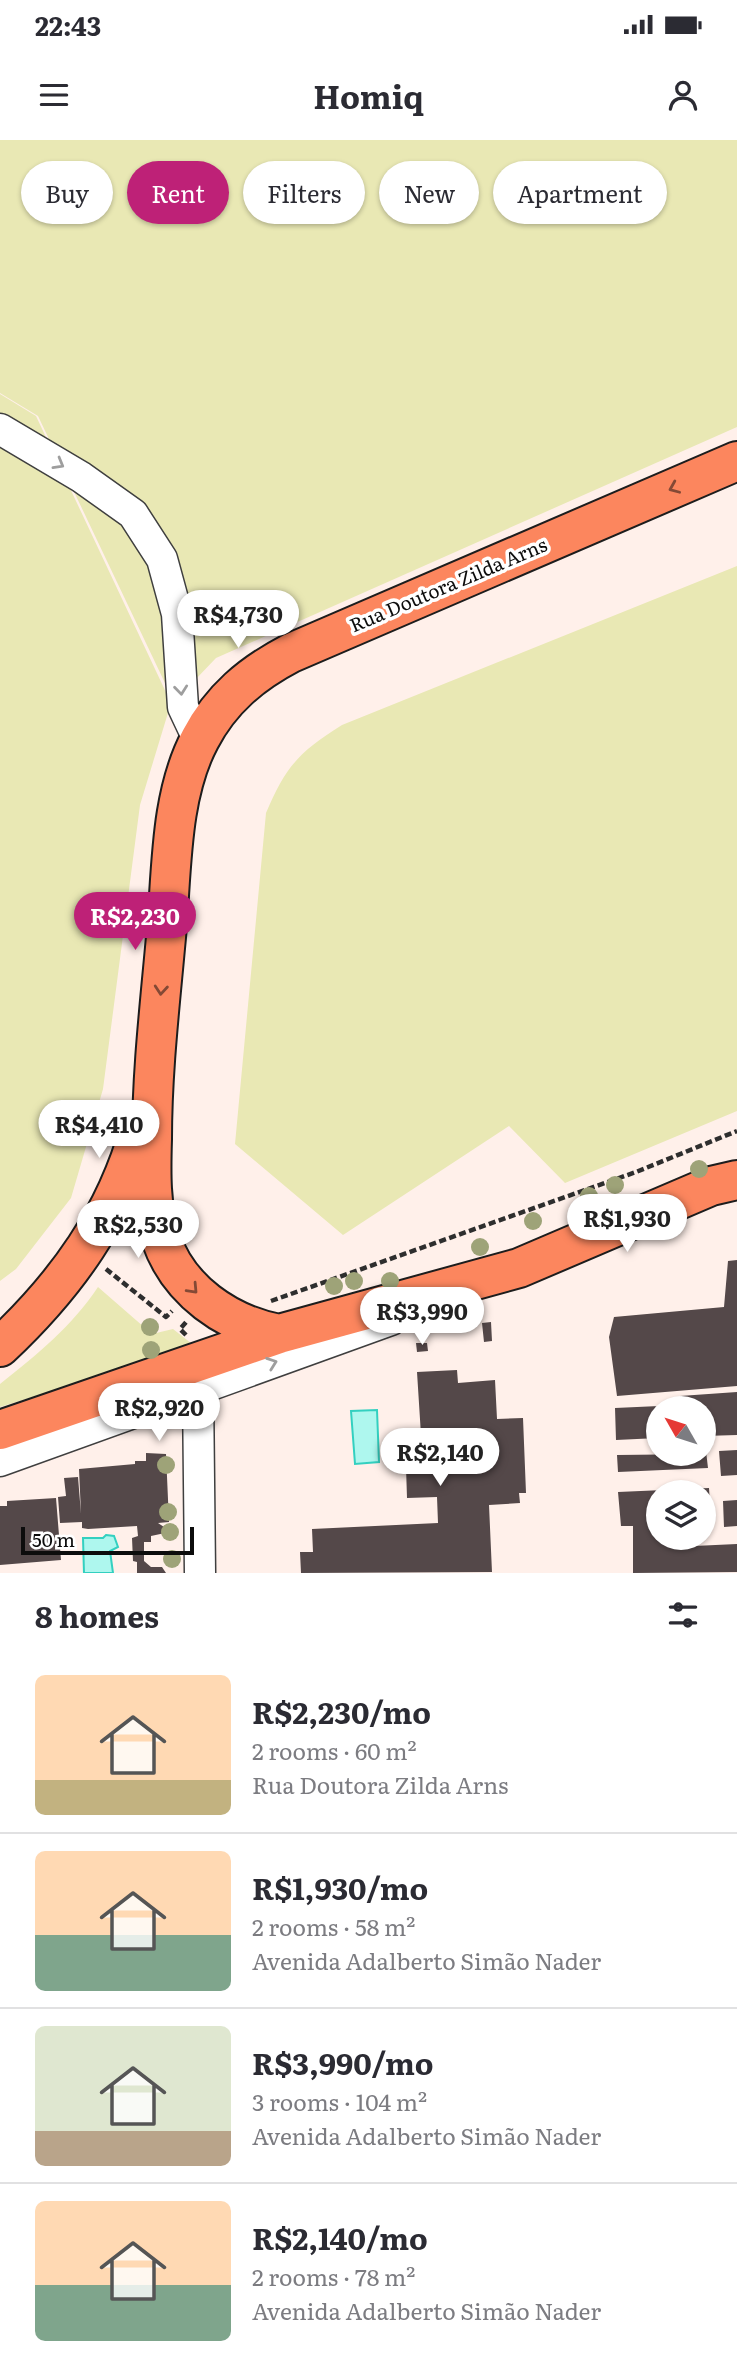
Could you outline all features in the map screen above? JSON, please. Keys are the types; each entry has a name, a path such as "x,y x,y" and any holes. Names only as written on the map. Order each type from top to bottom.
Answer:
{"main road":[{"name":"Rua Doutora Zilda Arns","path":"152,1085 178,814 188,765 212,719 246,681 282,658 737,461"},
{"path":"0,1347 50,1296 85,1251 122,1184 152,1085"},
{"path":"152,1085 151,1179 161,1238 170,1259 191,1287 229,1318 272,1318"},
{"path":"0,1430 272,1318 519,1268 728,1180"}],"street":[{"path":"0,429 80,477 133,514 162,559 177,614 183,707 199,741"},
{"path":"0,1461 445,1301 519,1268"},
{"path":"198,1390 200,1573"},
{"path":"154,1404 198,1446"}],"path":[{"path":"272,1318 737,1130"},
{"path":"85,1251 166,1317 191,1287"}],"green space":[{"path":"0,140 737,140 737,427 216,658 174,702 38,416 0,393"},
{"path":"0,394 36,416 171,703 140,805 103,1089 71,1198 16,1269 0,1281"},
{"path":"737,566 737,1111 565,1183 509,1126 343,1235 235,1144 266,813 280,783 304,752 342,725"},
{"path":"98,1287 152,1334 173,1329 196,1347 0,1407 0,1384 65,1327"}],"water":[{"path":"377,1410 379,1462 355,1464 351,1411"},
{"path":"106,1535 114,1536 118,1547 110,1551 113,1573 84,1573 83,1538 103,1538"}],"building":[{"path":"737,1260 737,1386 617,1396 609,1337 614,1317 724,1307 728,1261"},
{"path":"491,1322 492,1341 484,1342 482,1323"},
{"path":"416,1343 427,1343 428,1351 417,1352"},
{"path":"457,1370 458,1383 495,1380 497,1419 523,1418 526,1493 519,1493 520,1503 489,1505 492,1572 301,1573 300,1552 313,1552 312,1529 438,1523 437,1497 407,1498 405,1436 421,1435 417,1372"},
{"path":"737,1392 737,1435 716,1436 716,1396 680,1396"},
{"path":"646,1407 646,1439 616,1440 615,1408"},
{"path":"737,1450 737,1475 721,1476 719,1451"},
{"path":"146,1453 166,1454 169,1522 158,1523 164,1527 165,1533 151,1536 151,1542 144,1542 144,1561 151,1567 162,1567 166,1573 137,1573 137,1562 133,1561 132,1538 138,1536 137,1526 88,1529 82,1528 82,1522 60,1523 58,1497 66,1496 64,1478 78,1477 81,1514 79,1469 135,1464 135,1461 146,1461"},
{"path":"617,1455 646,1455 646,1466 708,1468 618,1472"},
{"path":"646,1491 646,1550 716,1550 716,1545 737,1544 737,1572 633,1573 633,1526 621,1526 618,1492"},
{"path":"56,1498 61,1560 0,1565 0,1506 7,1506 7,1501"},
{"path":"737,1500 737,1526 724,1527 723,1501"}]}
